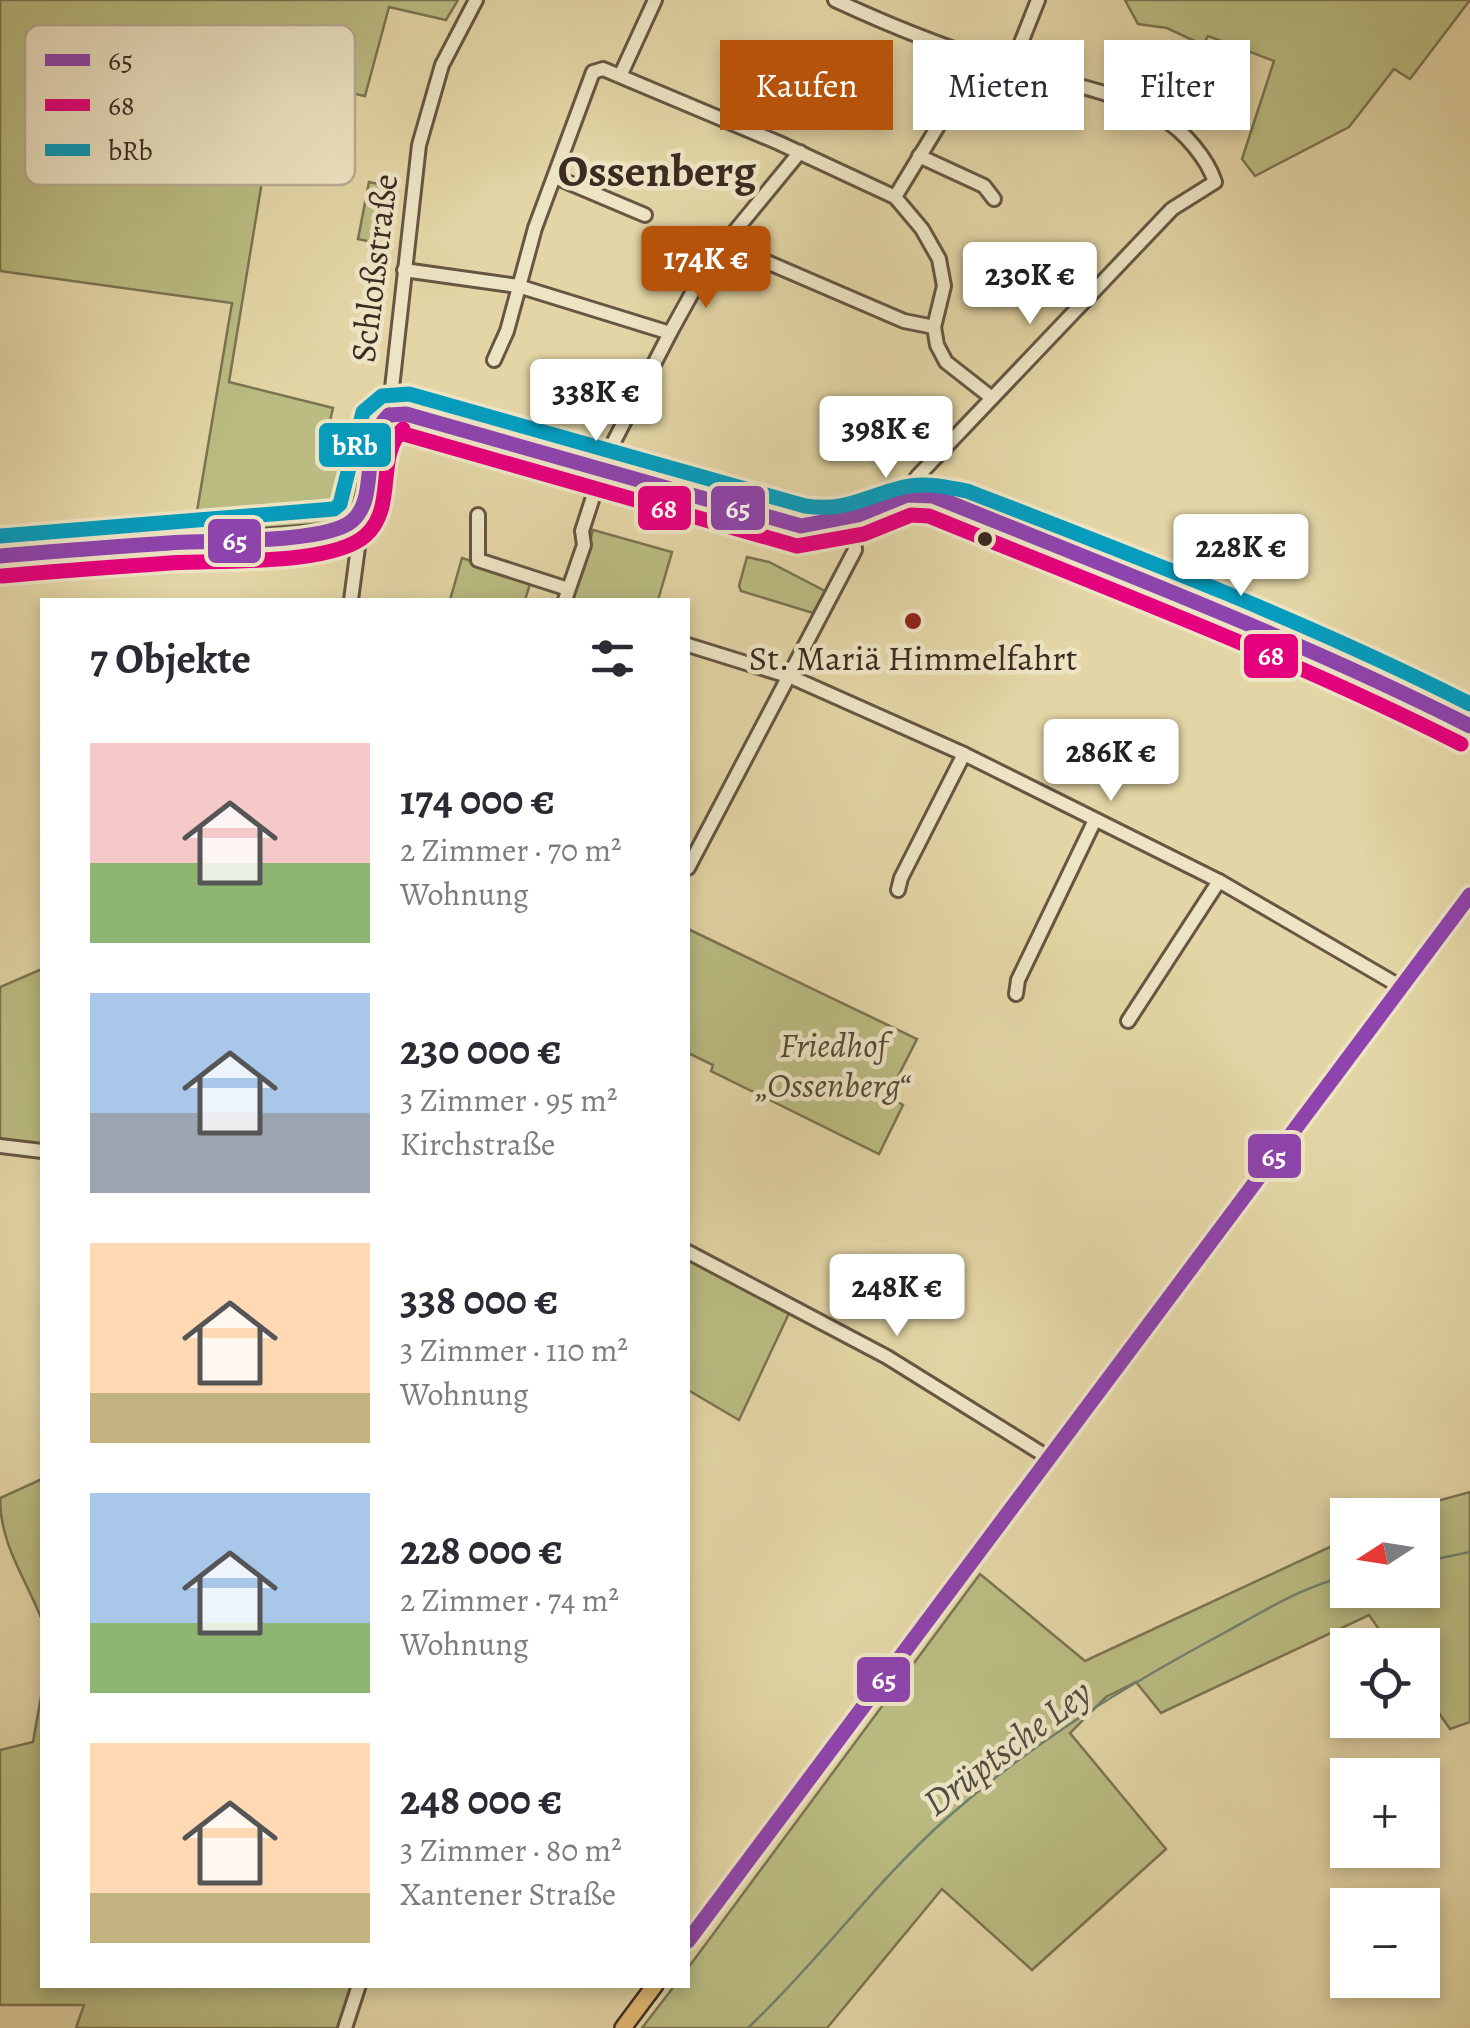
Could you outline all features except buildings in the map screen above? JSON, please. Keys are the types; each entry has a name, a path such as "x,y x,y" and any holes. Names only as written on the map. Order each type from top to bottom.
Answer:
{"main road":[{"path":"690,1939 1470,895"},
{"path":"623,2028 653,1988"}],"street":[{"name":"Schloßstraße","path":"351,598 358,547 349,524 361,506 376,428 388,415 419,145 442,65 476,0"},
{"path":"622,74 655,0"},
{"path":"835,0 933,40"},
{"path":"1022,40 1038,0"},
{"path":"494,360 594,72 604,68 894,197 922,229 939,259 944,286 934,327 937,345 946,362 992,398"},
{"path":"909,500 916,476 1172,209 1215,182 1202,156 1165,119 1130,103 1084,89"},
{"path":"894,197 935,130"},
{"path":"478,514 478,560 566,594 584,546 582,531 603,468 670,333 708,264 800,152"},
{"path":"919,156 984,186 994,199"},
{"path":"555,176 645,215"},
{"path":"724,244 904,321 934,327"},
{"path":"404,270 518,286 670,333"},
{"path":"388,415 406,414 800,526 822,529 909,500 933,496 1372,676 1470,726"},
{"path":"690,864 855,550 852,522"},
{"path":"0,556 312,532 349,524"},
{"path":"690,646 791,676 964,754 1219,881 1401,986"},
{"path":"898,890 964,754"},
{"path":"1016,994 1018,980 1095,820"},
{"path":"1128,1021 1219,881"},
{"path":"0,1146 40,1151"},
{"path":"690,1253 887,1357 1049,1458"},
{"path":"345,2028 358,1988"}],"green space":[{"path":"0,0 458,0 446,20 389,7 365,96 355,94 355,25 25,25 25,185 261,185 229,382 333,408 325,442 364,450 358,493 342,519 333,524 193,535 232,303 0,271"},
{"path":"1125,0 1470,0 1410,79 1394,69 1349,127 1255,176 1242,159 1274,61 1250,52 1250,40 1208,36 1206,40 1192,40 1167,28 1138,24"},
{"path":"369,182 397,188 386,245 358,239"},
{"path":"593,530 672,552 659,598 574,598"},
{"path":"747,557 769,562 825,591 813,613 741,591"},
{"path":"462,558 531,581 526,598 451,598"},
{"name":"Friedhof „Ossenberg“","path":"690,930 917,1039 888,1096 903,1105 879,1154 711,1071 713,1065 690,1054"},
{"path":"40,970 40,1148 0,1142 0,987"},
{"path":"690,1257 791,1309 739,1420 690,1391"},
{"path":"40,1480 40,1616 9,1546 0,1498"},
{"path":"1470,1492 1470,1722 1450,1729 1440,1715 1440,1628 1378,1628 1369,1615 1341,1628 1330,1628 1330,1633 1161,1713 1136,1682 1106,1697 1070,1733 1166,1849 1032,1970 942,1889 827,2028 642,2028 673,1988 690,1988 690,1965 980,1574 1085,1661 1330,1547 1330,1608 1440,1608 1440,1500"},
{"path":"40,1702 40,1988 355,1988 342,2028 76,2028 84,2005 0,2005 0,1750 33,1742"}],"waterway":[{"name":"Drüptsche Ley","path":"1440,1558 1470,1552"},
{"name":"Drüptsche Ley","path":"748,2028 921,1843 1012,1765 1080,1717 1188,1653 1284,1600 1330,1581"}],"transit line":[{"name":"bRb","path":"0,536 334,509 340,504 363,412 382,396 409,394 805,506 845,505 912,486 967,491 1284,618 1470,704"},
{"name":"65","path":"389,415 406,414 801,526 858,515 907,495 933,496 1271,634 1470,726"},
{"name":"65","path":"0,556 265,540 338,528 352,521 360,511 374,441 389,415"},
{"name":"68","path":"2,576 170,563 273,560 350,545 375,524 384,496 390,453 403,429"},
{"name":"68","path":"390,435 404,434 797,546 864,534 911,515 929,516 1264,653 1461,744"},
{"name":"65","path":"690,1938 1470,895"}],"place":[{"name":"St. Mariä Himmelfahrt","path":"913,621"}],"district":[{"name":"Ossenberg","path":"657,170"}]}
